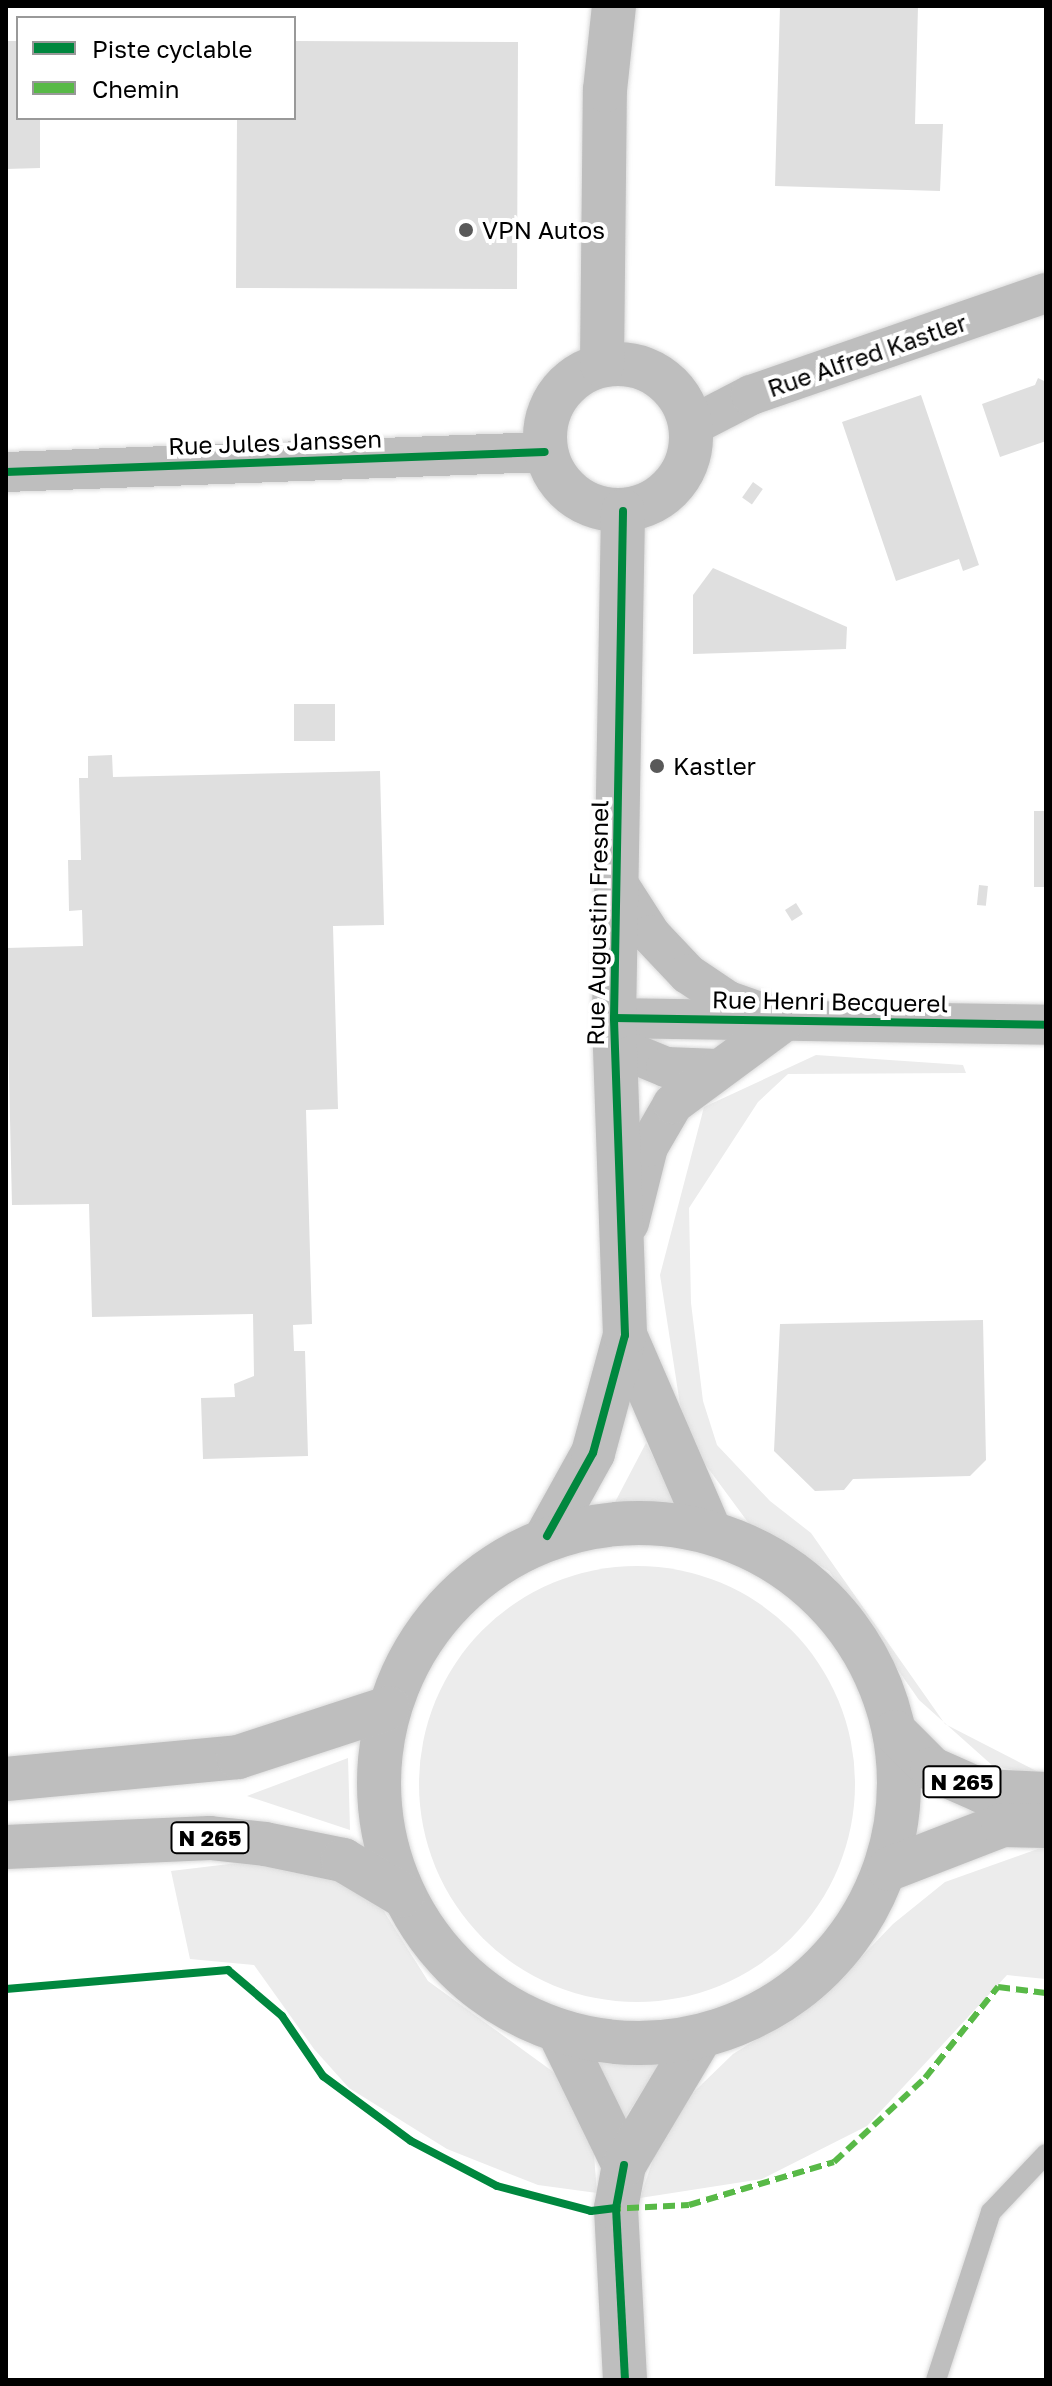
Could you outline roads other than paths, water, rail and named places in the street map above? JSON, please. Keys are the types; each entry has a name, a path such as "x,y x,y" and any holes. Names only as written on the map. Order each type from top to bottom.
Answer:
{"main road":[{"path":"602,365 605,90 614,6"},
{"path":"602,365 638,367 670,384 691,426 690,456 676,483 652,503 623,511 597,508 573,496 555,477 545,452 545,423 556,397 576,376 602,365"},
{"name":"Rue Augustin Fresnel","path":"623,511 614,1032 625,1335"},
{"path":"625,1335 710,1531"},
{"path":"547,1536 593,1453 625,1335"},
{"path":"620,1522 710,1531 769,1555 821,1594 861,1644 895,1732 899,1820 889,1869 866,1911 823,1968 766,2011 701,2036 630,2044 559,2032 495,2002 452,1964 402,1895 381,1818 377,1771 388,1708 420,1640 469,1584 547,1536 620,1522"},
{"path":"6,1779 238,1757 388,1708"},
{"name":"N 265","path":"895,1732 932,1769 982,1791 1046,1794"},
{"name":"N 265","path":"889,1869 1003,1825 1046,1826"},
{"name":"N 265","path":"6,1847 210,1838 265,1844 343,1860 402,1895"},
{"path":"559,2032 624,2165"},
{"path":"625,2380 616,2208 624,2165 701,2036"}],"street":[{"name":"Rue Alfred Kastler","path":"691,426 751,395 1046,293"},
{"name":"Rue Jules Janssen","path":"6,472 545,452"},
{"name":"Rue Henri Becquerel","path":"617,882 651,935 688,974 728,1001 785,1021"},
{"name":"Rue Henri Becquerel","path":"622,1250 648,1147 673,1104 785,1021"},
{"name":"Rue Henri Becquerel","path":"614,1032 785,1021 1046,1025"},
{"path":"614,1032 666,1067 717,1069"}],"lane":[{"path":"936,2380 991,2212 1046,2154"}],"place":[{"name":"VPN Autos","path":"466,230"},
{"name":"Kastler","path":"657,766"}]}
